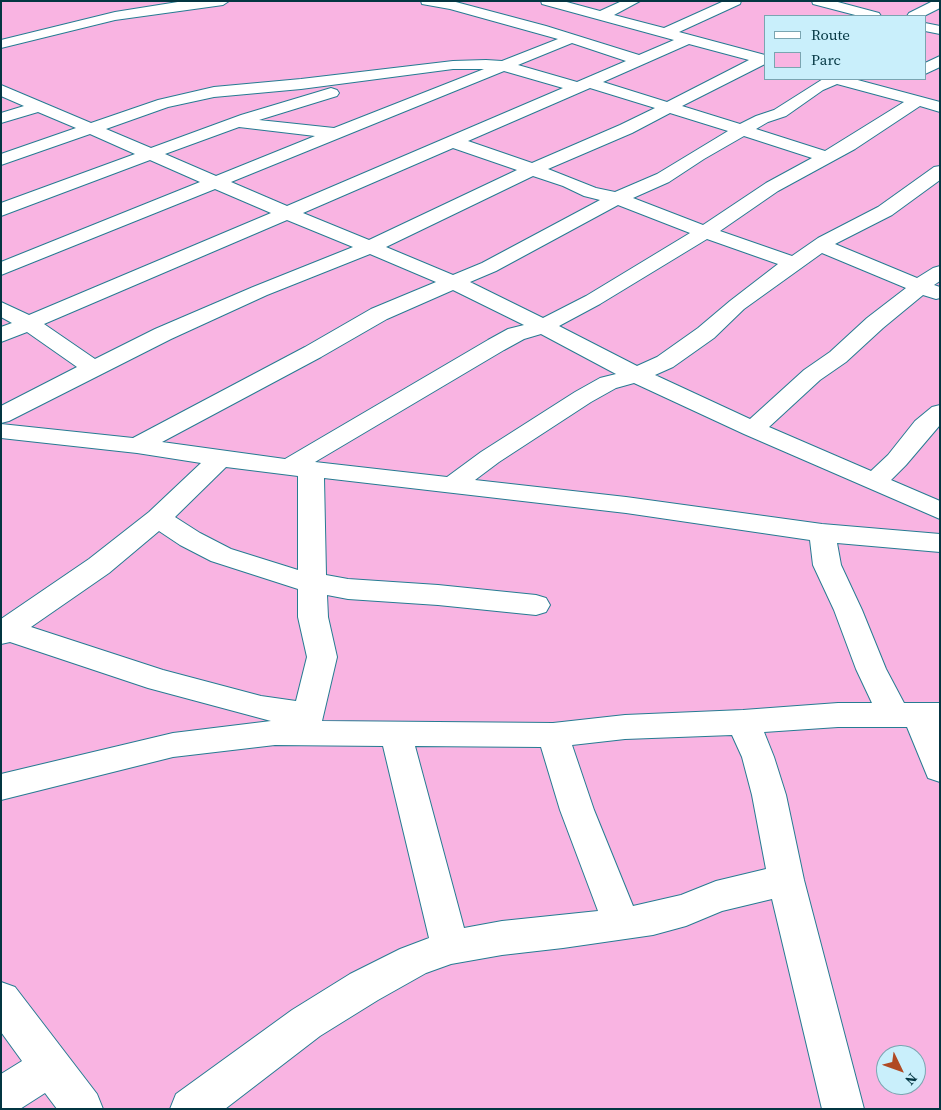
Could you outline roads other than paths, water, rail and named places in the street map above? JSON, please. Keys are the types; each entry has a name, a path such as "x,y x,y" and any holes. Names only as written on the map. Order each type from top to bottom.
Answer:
{"street":[{"path":"1,44 115,16 223,1"},
{"path":"427,1 468,9 639,60"},
{"path":"468,9 490,1"},
{"path":"546,1 764,59"},
{"path":"600,16 634,1"},
{"path":"666,33 735,1"},
{"path":"916,15 940,3"},
{"path":"826,5 870,15"},
{"path":"492,17 514,9"},
{"path":"926,27 940,30"},
{"path":"1,269 570,39"},
{"path":"1,335 453,142 688,39"},
{"path":"733,51 757,40"},
{"path":"1,416 163,334 260,291 371,247 533,169 671,107 764,59"},
{"path":"926,69 940,60"},
{"path":"1,160 164,103 214,92 301,84 453,65 486,64 583,84 671,107 827,157"},
{"path":"1,210 236,122 404,71"},
{"path":"137,446 313,352 379,314 489,267 617,198 663,178 741,130 780,113 818,87 834,80"},
{"path":"840,80 940,107"},
{"path":"888,93 903,83"},
{"path":"1,90 36,107 91,128 286,213 453,282 543,326 636,375 753,429 940,510"},
{"path":"300,468 328,442 516,334 543,326 593,300 706,232 772,186 849,145 917,101"},
{"path":"1,118 36,107"},
{"path":"236,122 337,133"},
{"path":"453,142 533,169 590,192 617,198 669,220 794,263"},
{"path":"451,486 490,457 583,397 608,383 636,375 665,362 706,333 737,305 794,263 820,245 885,211 940,171"},
{"path":"820,245 930,291"},
{"path":"753,429 812,374 838,357 875,323 905,301 930,291 940,272"},
{"path":"1,308 28,323 93,368"},
{"path":"874,482 897,460 924,426 940,412"},
{"path":"1,431 137,446 220,460 626,505 822,533 940,544"},
{"path":"4,632 99,566 158,518 220,460"},
{"path":"300,468 313,583 313,617 322,657 306,724"},
{"path":"158,518 190,539 222,555 294,579 348,589 438,595 536,605"},
{"path":"822,533 828,565 871,669 917,715 940,770"},
{"path":"4,632 177,685 261,708 306,724 396,734 552,735 625,728 838,715 917,715"},
{"path":"743,722 758,757 769,795 786,880 843,1109"},
{"path":"1,787 174,745 236,737 306,724"},
{"path":"396,734 450,947"},
{"path":"552,735 577,810 621,924"},
{"path":"191,1109 306,1023 364,987 413,961 450,947 502,938 563,932 653,919 686,910 716,897 786,880"},
{"path":"1,1000 82,1109"},
{"path":"1,1097 51,1066"}]}
